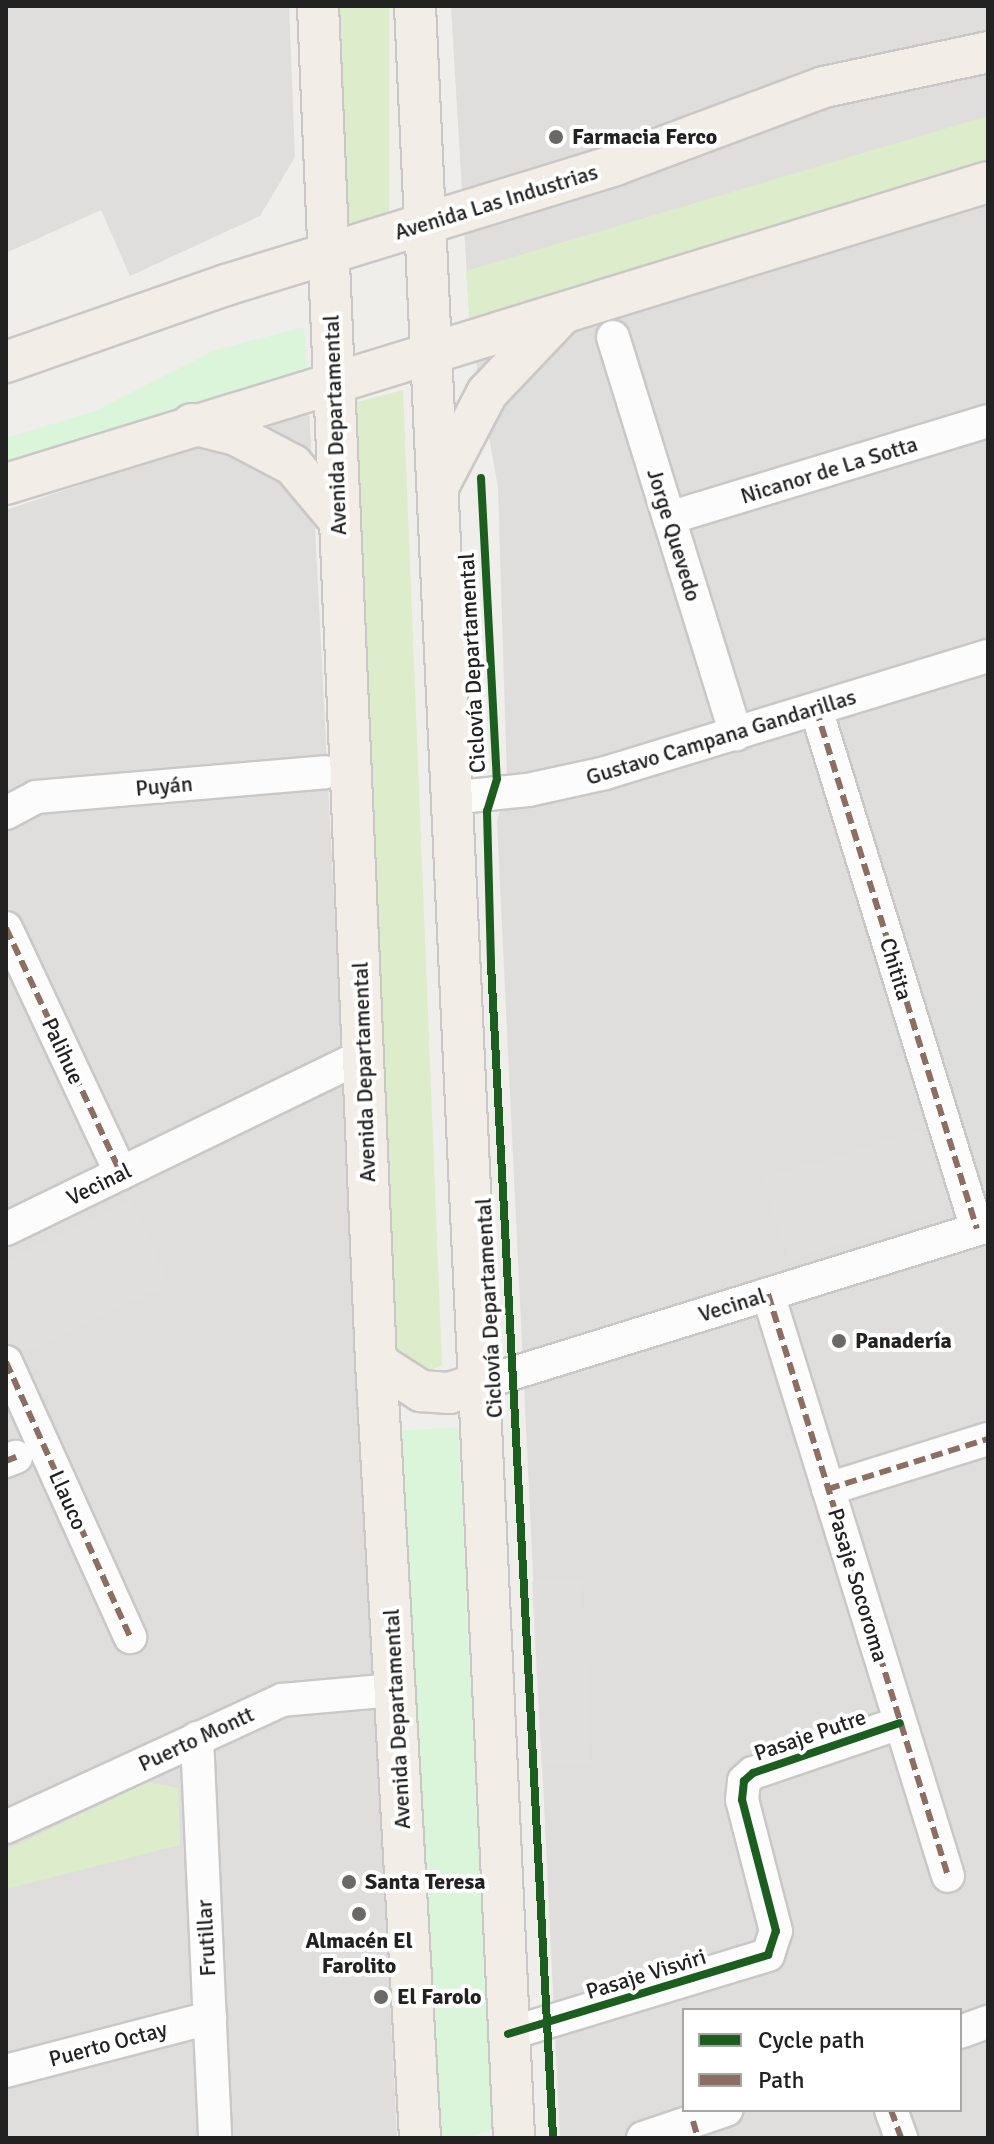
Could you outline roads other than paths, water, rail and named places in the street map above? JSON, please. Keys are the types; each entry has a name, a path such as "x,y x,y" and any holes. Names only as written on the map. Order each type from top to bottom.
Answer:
{"main road":[{"name":"Avenida Departamental","path":"318,6 376,1362 420,2138"},
{"path":"415,6 475,1385 514,2138"},
{"name":"Avenida Las Industrias","path":"6,362 328,253 644,156 837,83 988,52"},
{"path":"6,484 429,351 988,182"},
{"path":"436,493 449,459 487,393 569,308"},
{"path":"192,424 236,435 293,465 339,520"},
{"path":"376,1362 421,1391 449,1393 475,1385"}],"street":[{"name":"Jorge Quevedo","path":"613,337 736,734"},
{"name":"Nicanor de La Sotta","path":"669,518 988,421"},
{"name":"Gustavo Campana Gandarillas","path":"449,798 569,782 988,656"},
{"name":"Chitita","path":"816,709 982,1228"},
{"name":"Puyán","path":"6,813 36,797 325,772"},
{"name":"Palihue","path":"6,928 121,1173"},
{"name":"Vecinal","path":"6,1229 364,1055"},
{"name":"Vecinal","path":"475,1385 982,1228"},
{"name":"Pasaje Socoroma","path":"768,1294 948,1876"},
{"name":"Llauco","path":"6,1362 130,1637"},
{"path":"828,1489 988,1439"},
{"name":"Puerto Montt","path":"6,1827 197,1738 296,1696 395,1690"},
{"name":"Pasaje Putre","path":"776,1931 742,1800 744,1781 753,1773 900,1723"},
{"name":"Frutillar","path":"197,1738 215,2138"},
{"name":"Pasaje Visviri","path":"508,2034 760,1959 774,1948 776,1931"},
{"name":"Puerto Octay","path":"6,2071 210,2018"},
{"path":"962,2031 988,2022"},
{"path":"643,2138 696,2130 723,2112"},
{"path":"892,2112 901,2138"}],"place":[{"name":"Farmacia Ferco","path":"556,137"},
{"name":"Panadería","path":"839,1341"},
{"name":"Santa Teresa","path":"349,1882"},
{"name":"Almacén El Farolito","path":"359,1914"},
{"name":"El Farolo","path":"381,1997"}]}
